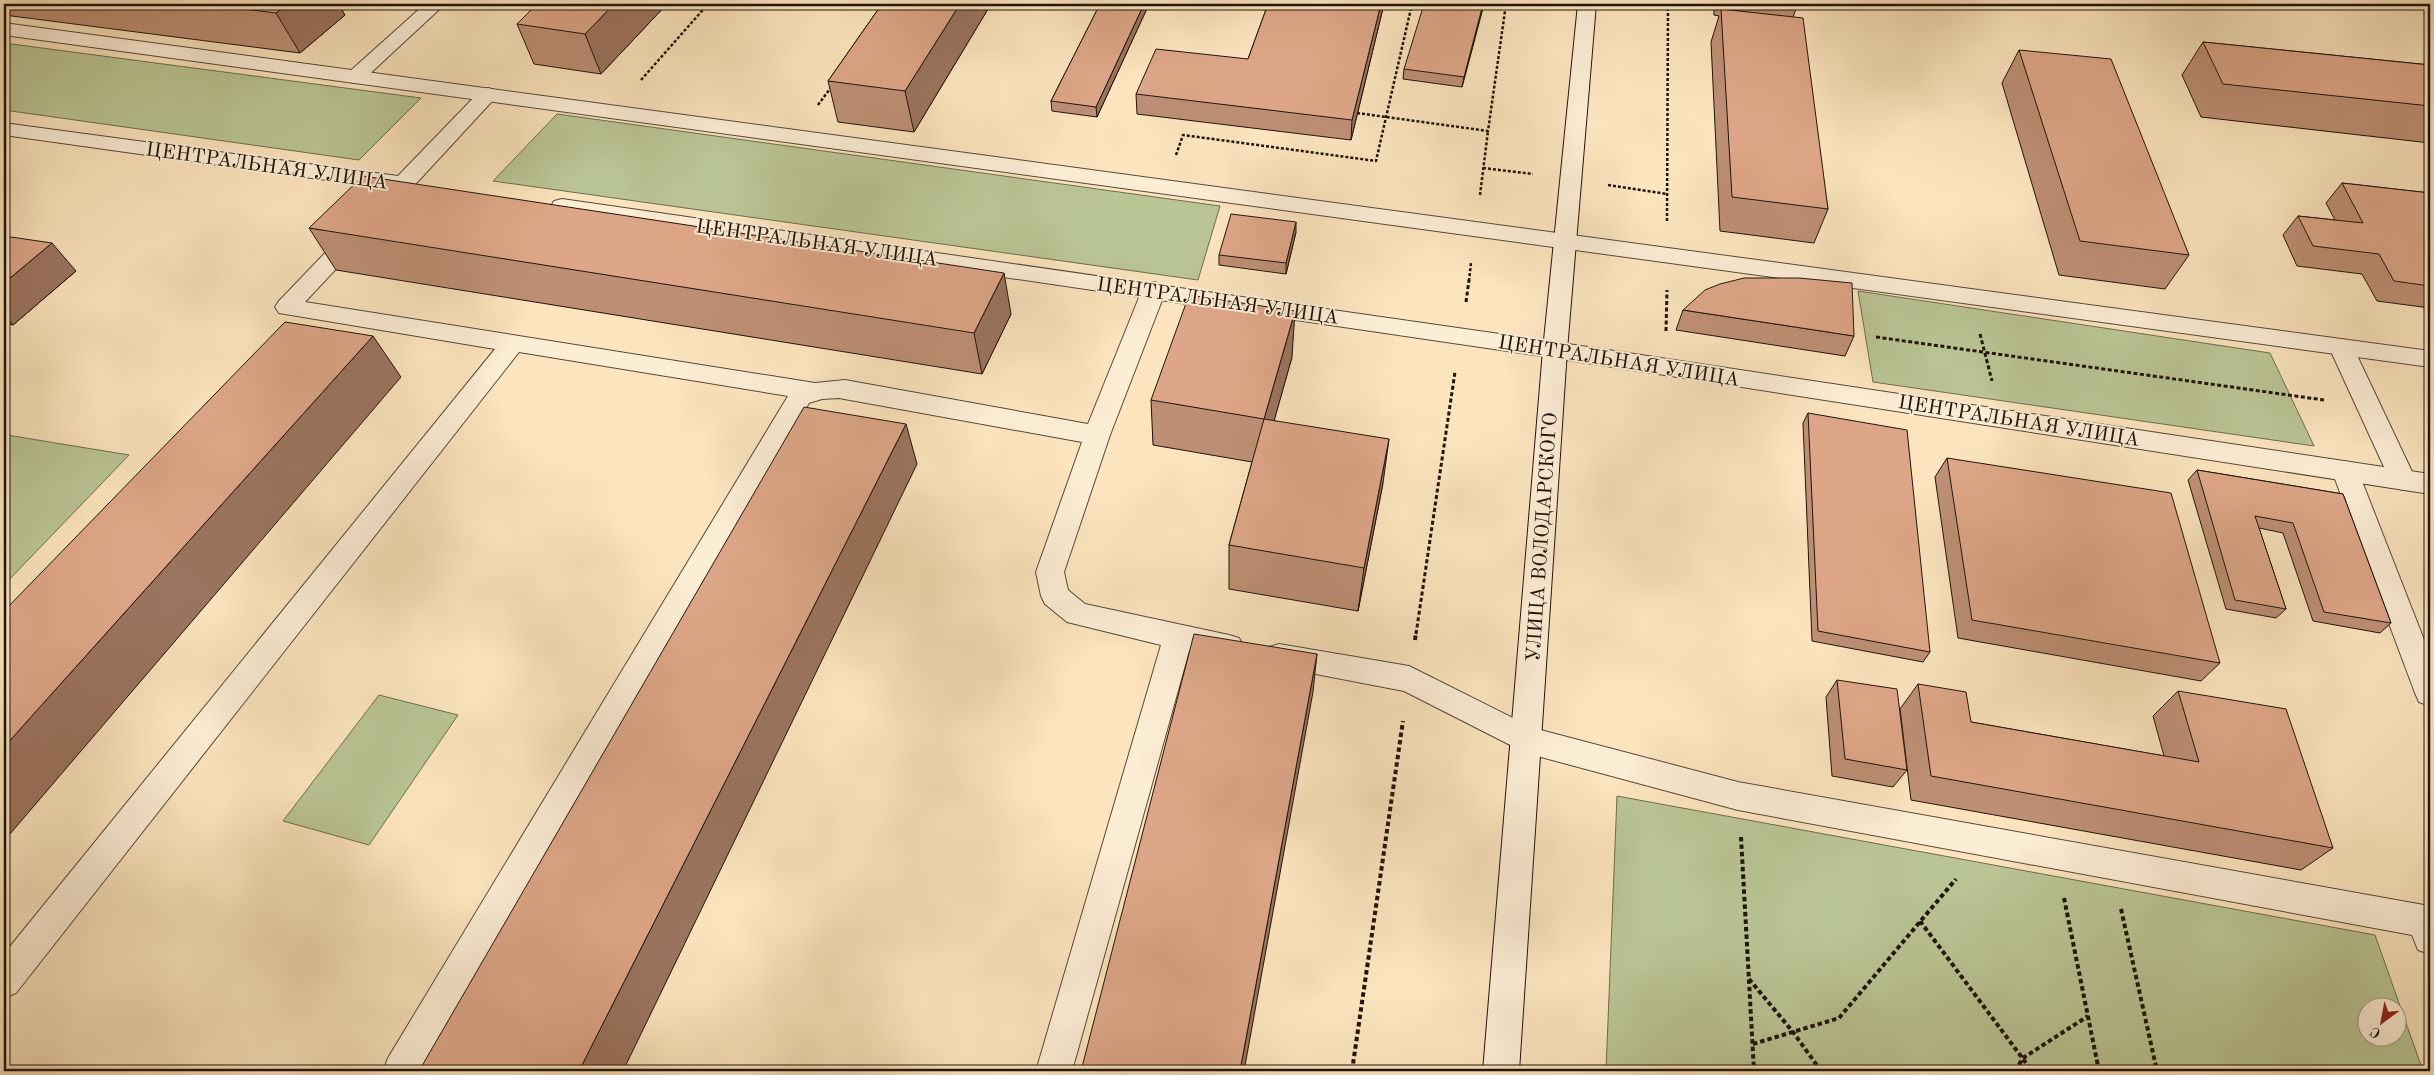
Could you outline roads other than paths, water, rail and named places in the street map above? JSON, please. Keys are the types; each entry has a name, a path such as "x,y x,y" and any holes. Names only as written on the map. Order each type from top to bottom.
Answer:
{"street":[{"path":"354,77 436,4"},
{"name":"УЛИЦА ВОЛОДАРСКОГО","path":"1501,1071 1547,477 1555,350 1587,4"},
{"path":"4,29 797,135 1667,257 2430,360"},
{"path":"488,94 287,307 813,391"},
{"name":"ЦЕНТРАЛЬНАЯ УЛИЦА","path":"4,129 432,188"},
{"name":"ЦЕНТРАЛЬНАЯ УЛИЦА","path":"541,204 1154,290 2430,484"},
{"path":"1154,290 1097,435 1050,572 1055,596 1077,614 1178,638 1409,679 1526,740 1738,796 2110,862 2424,921 2430,938"},
{"path":"4,980 513,343"},
{"path":"2341,347 2404,480"},
{"path":"401,1071 800,397 813,391 828,388 844,389 1097,435"},
{"path":"2345,471 2430,692"},
{"path":"1054,1071 1178,638"}]}
